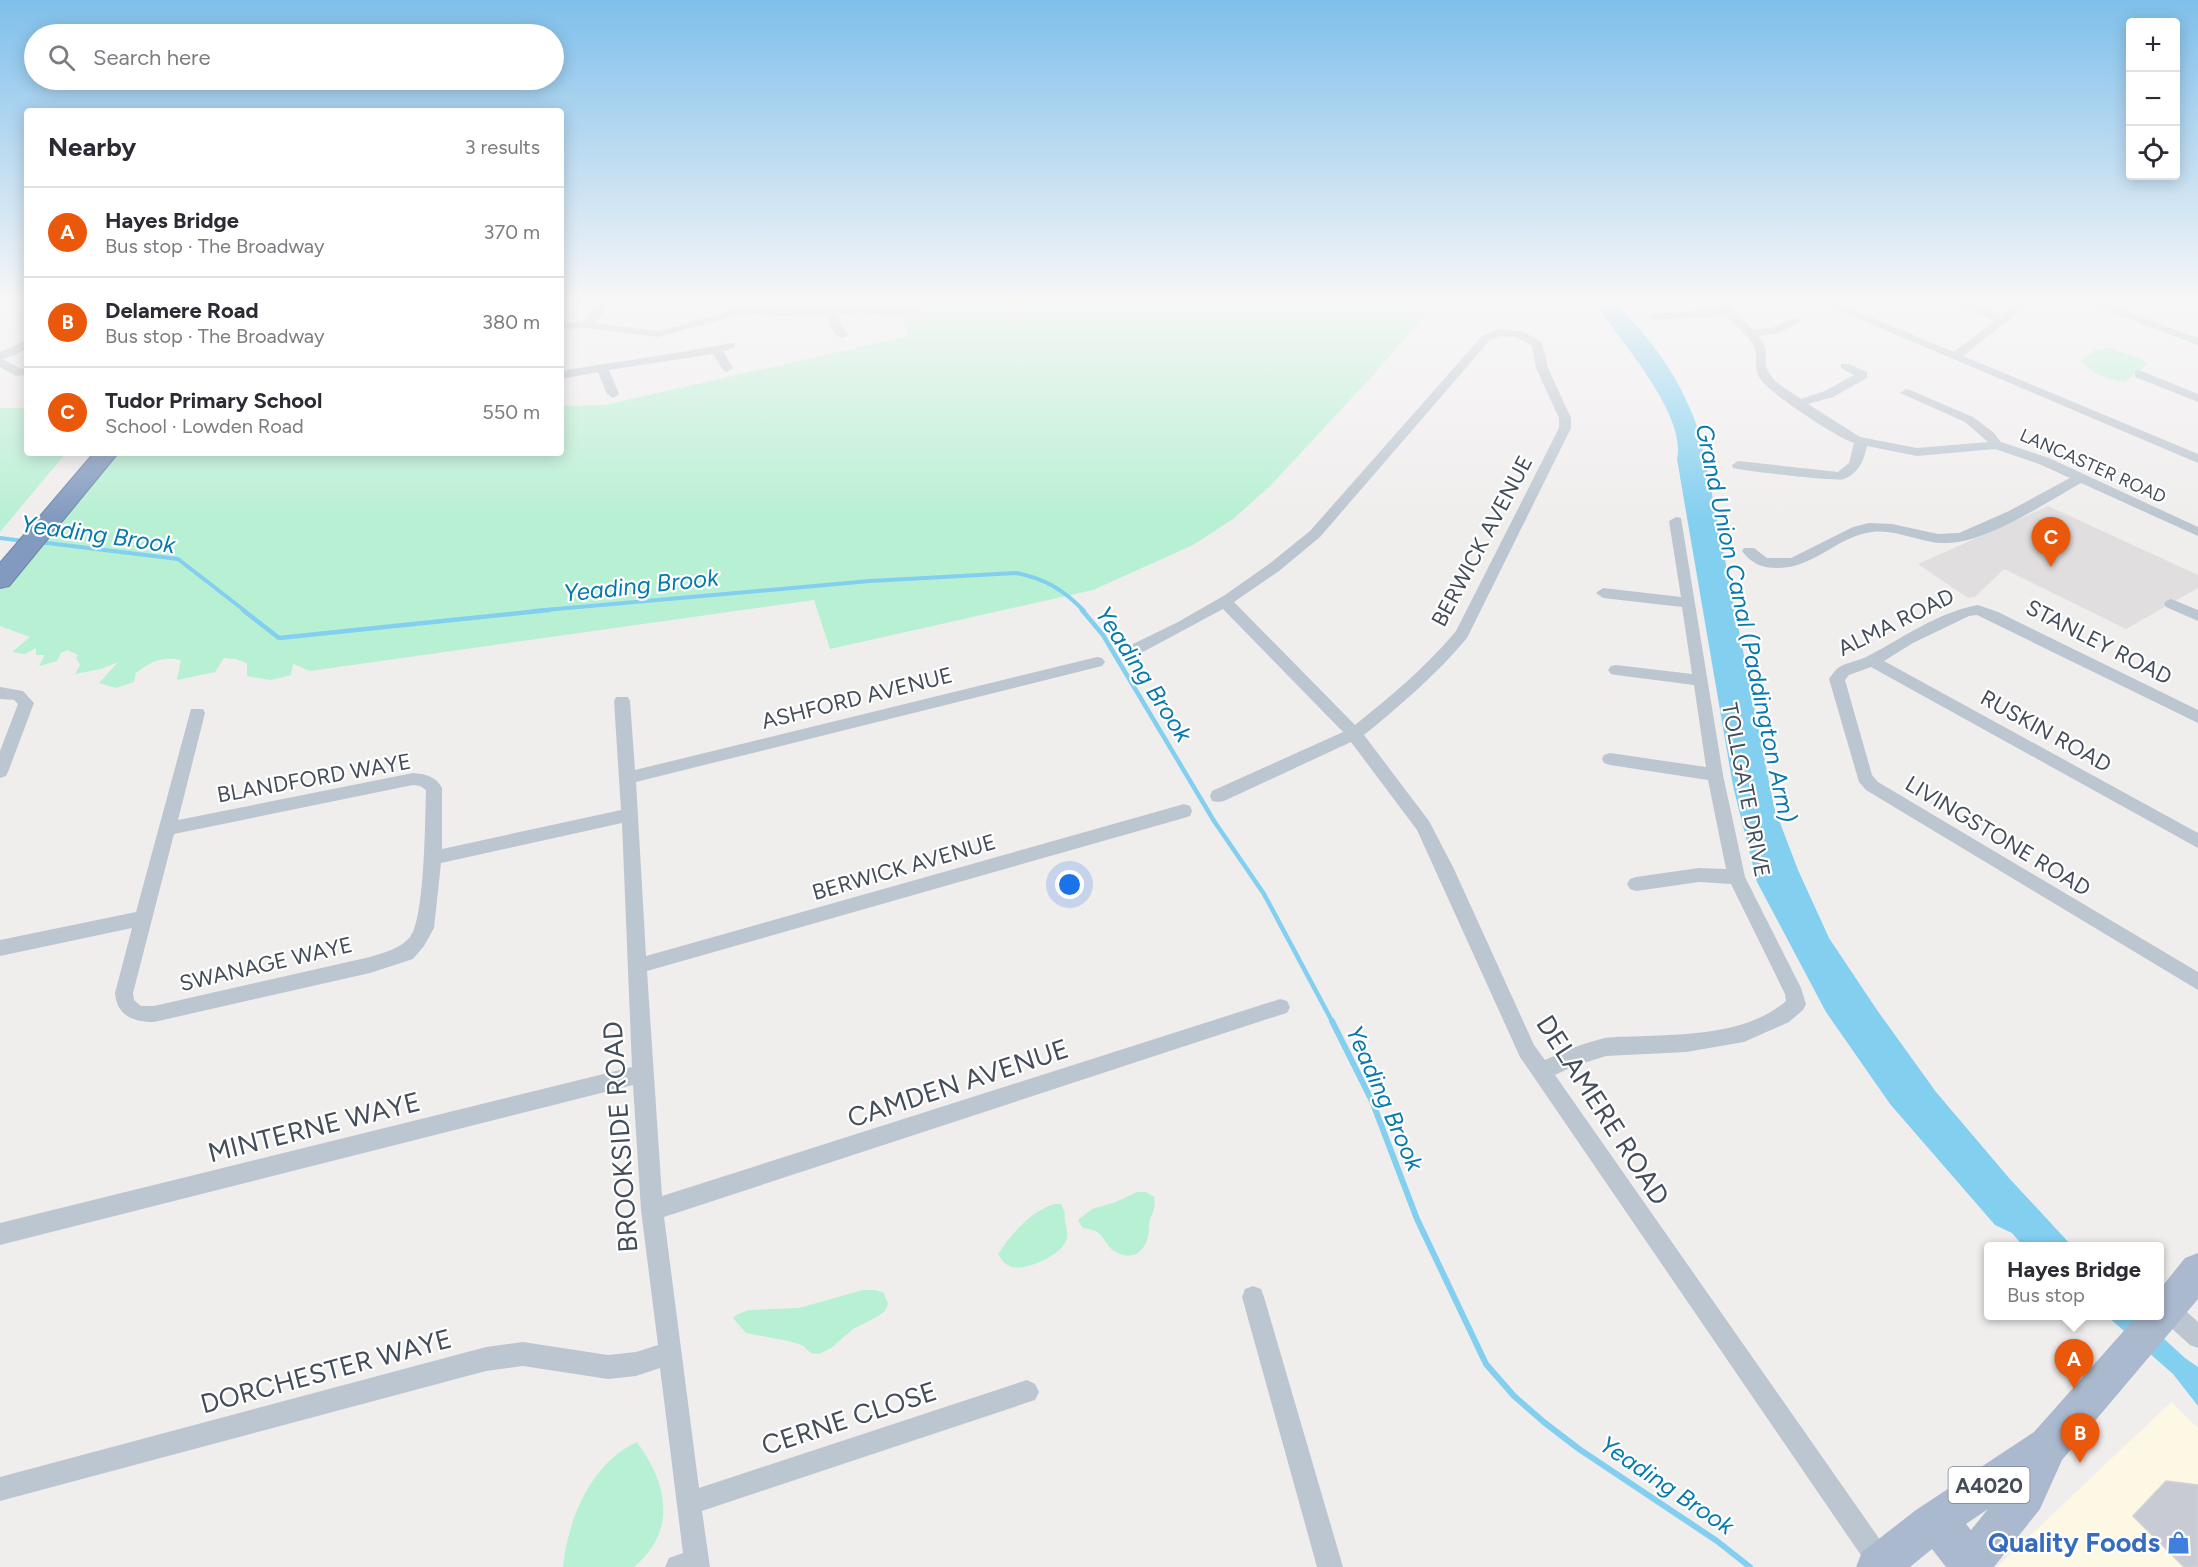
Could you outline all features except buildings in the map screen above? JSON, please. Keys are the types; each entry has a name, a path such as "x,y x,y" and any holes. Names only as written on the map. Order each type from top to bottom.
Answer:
{"highway":[{"path":"0,580 10,555 86,456"},
{"path":"37,522 103,456"}],"main road":[{"name":"A4020","path":"2165,1312 2198,1270"},
{"name":"A4020","path":"1879,1565 1930,1524 2048,1446 2158,1320"},
{"name":"A4020","path":"1930,1524 1940,1528 1958,1545 1968,1566 2026,1495 2048,1446"}],"street":[{"path":"604,372 613,394"},
{"name":"BERWICK AVENUE","path":"1224,601 1282,562 1315,534 1456,372"},
{"name":"BERWICK AVENUE","path":"1218,796 1354,734 1400,697 1447,652 1462,634 1565,428 1564,413 1544,372"},
{"name":"LANCASTER ROAD","path":"1762,372 1767,380 1841,433 1861,442 1917,452 1996,445 2043,461 2198,532"},
{"path":"1857,372 1876,380"},
{"path":"1991,372 2198,459"},
{"path":"2139,374 2198,398"},
{"path":"1800,403 1829,394 1863,375"},
{"path":"1906,393 1975,423 1992,435 1996,445"},
{"path":"1930,404 1941,397"},
{"path":"1738,465 1840,476 1850,471 1858,463 1861,442"},
{"path":"1749,550 1762,569 1793,563 1865,528 1885,528 1934,538 1963,537 2078,479"},
{"name":"TOLLGATE DRIVE","path":"1541,1072 1570,1058 1606,1047 1686,1043 1744,1033 1794,1008 1794,994 1736,877 1715,775 1676,521"},
{"path":"1604,593 1689,603"},
{"path":"1136,649 1184,626 1224,601"},
{"name":"DELAMERE ROAD","path":"1224,601 1354,734 1406,801 1434,846 1517,1030 1541,1072 1879,1565"},
{"path":"2171,604 2198,616"},
{"name":"ALMA ROAD","path":"1838,680 1844,671 1872,662 1908,639 1966,612 1978,610"},
{"name":"STANLEY ROAD","path":"1978,610 1996,616 2198,717"},
{"name":"ASHFORD AVENUE","path":"627,778 1097,662"},
{"name":"RUSKIN ROAD","path":"1872,662 2198,841"},
{"path":"1616,670 1701,681"},
{"name":"LIVINGSTONE ROAD","path":"1838,680 1865,778 1872,786 2198,982"},
{"path":"0,693 18,695 26,703 0,772"},
{"name":"BROOKSIDE ROAD","path":"622,701 630,815 642,1074 652,1210 690,1503 691,1565"},
{"path":"0,948 145,918 197,713"},
{"path":"1610,759 1715,775"},
{"name":"BLANDFORD WAYE","path":"167,829 419,779 429,782 434,788 433,858"},
{"name":"BERWICK AVENUE","path":"637,966 1184,811"},
{"path":"433,858 630,815"},
{"name":"SWANAGE WAYE","path":"145,918 124,999 129,1008 145,1015 399,956 412,947 425,928 433,858"},
{"path":"1636,884 1699,874 1736,877"},
{"name":"CAMDEN AVENUE","path":"652,1210 1280,1006"},
{"name":"MINTERNE WAYE","path":"0,1234 642,1074"},
{"path":"1253,1297 1330,1567"},
{"path":"2165,1312 2198,1337"},
{"name":"DORCHESTER WAYE","path":"0,1489 486,1359 535,1355 608,1367 636,1364 670,1353"},
{"name":"CERNE CLOSE","path":"690,1503 1027,1392"}],"shaded area":[{"path":"2048,506 2198,575 2198,588 2126,629 2004,569 1975,597 1968,598 1918,564"},
{"path":"2171,1402 2198,1428 2198,1567 1997,1567"}],"green space":[{"path":"749,372 1376,372 1270,486 1233,519 1193,545 1093,590 830,649 814,600 310,671 293,664 291,675 271,680 247,676 247,663 224,658 215,672 177,680 181,660 162,659 147,665 136,673 134,682 116,688 99,683 118,662 101,669 75,674 80,665 76,658 78,655 67,650 61,653 57,661 39,666 45,655 36,655 36,648 25,654 12,652 30,637 0,626 0,586 108,456 564,456 564,406 605,405"},
{"path":"2095,372 2137,372 2125,382"},
{"path":"0,408 24,408 24,456 63,456 0,532"},
{"path":"1137,1192 1146,1192 1154,1197 1154,1206 1146,1241 1139,1252 1134,1255 1122,1255 1114,1251 1098,1233 1082,1227 1078,1220 1092,1209 1116,1202"},
{"path":"1054,1204 1061,1204 1065,1213 1067,1237 1063,1246 1042,1261 1026,1267 1018,1268 1006,1264 998,1254 1009,1239 1029,1218"},
{"path":"863,1290 884,1293 888,1304 885,1311 853,1329 831,1348 819,1354 811,1353 802,1345 746,1333 733,1318 749,1310 799,1308"},
{"path":"637,1442 661,1490 662,1522 657,1538 648,1553 634,1567 563,1567 570,1530 585,1494 607,1464 621,1451"}],"water":[{"path":"1645,372 1671,372 1686,399 1701,439 1774,807 1798,870 1829,938 1936,1092 2009,1178 2068,1242 2020,1242 2012,1233 1995,1225 1890,1104 1826,1012 1757,882 1733,786 1677,459 1677,441 1672,420"},
{"path":"2112,1320 2143,1320 2198,1367 2198,1406 2173,1374"}],"waterway":[{"name":"Yeading Brook","path":"0,538 24,541"},
{"name":"Yeading Brook","path":"39,542 178,559 245,611"},
{"name":"Yeading Brook","path":"534,611 870,581 1016,573 1036,578 1053,586 1084,611"},
{"name":"Yeading Brook","path":"243,610 279,638 549,610"},
{"name":"Yeading Brook","path":"1082,610 1103,635 1214,821 1264,894 1333,1023"},
{"name":"Yeading Brook","path":"1333,1023 1372,1101 1417,1219 1486,1364 1514,1396 1545,1423 1579,1449 1717,1541 1750,1567"}],"place":[{"name":"Tudor Primary School","path":"2051,567"},
{"name":"Hayes Bridge","path":"2074,1389"},
{"name":"Delamere Road","path":"2080,1463"},
{"name":"Quality Foods","path":"2178,1542"}],"water label":[{"name":"Grand Union Canal (Paddington Arm)","path":"1746,623"}]}
